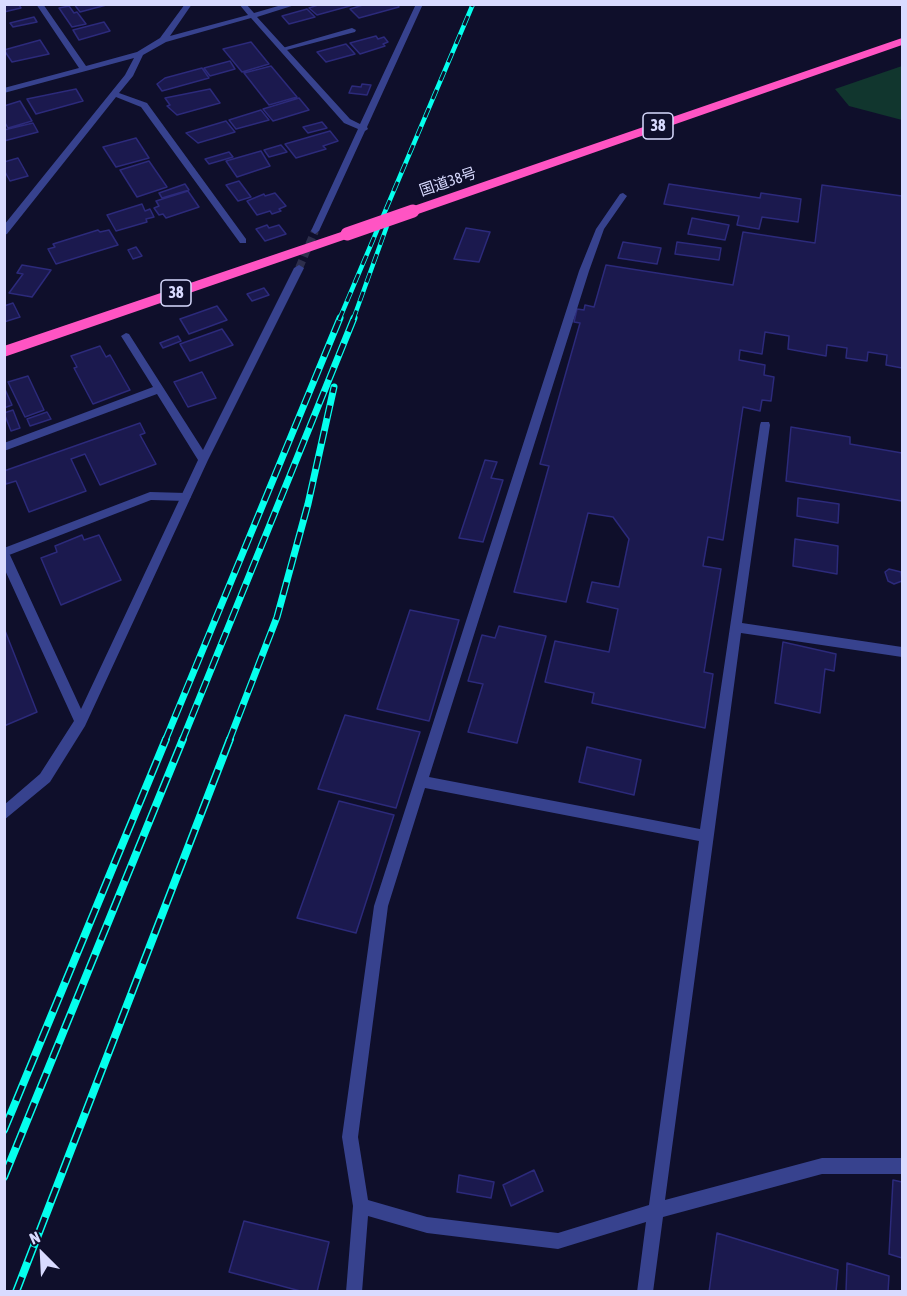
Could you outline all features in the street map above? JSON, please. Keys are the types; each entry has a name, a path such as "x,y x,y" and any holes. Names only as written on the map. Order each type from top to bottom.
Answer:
{"highway":[{"name":"国道38号","path":"4,352 903,41"}],"street":[{"path":"39,4 84,69"},
{"path":"242,4 347,120 364,129"},
{"path":"4,92 140,54 163,40 295,4"},
{"path":"163,40 188,5"},
{"path":"315,231 364,129 417,6"},
{"path":"283,49 352,30"},
{"path":"4,232 129,76 140,54"},
{"path":"114,94 144,105 243,241"},
{"path":"354,1292 361,1206 350,1137 381,906 584,271 600,229 622,196"},
{"path":"4,814 45,778 81,722 203,460 299,268"},
{"path":"126,336 203,460"},
{"path":"4,447 159,388"},
{"path":"645,1292 706,836 765,425"},
{"path":"81,722 4,554 150,496 186,497"},
{"path":"736,627 903,652"},
{"path":"421,781 706,836"},
{"path":"361,1206 427,1225 558,1241 656,1211 822,1166 903,1166"}],"green space":[{"path":"902,66 902,120 849,106 835,89"}],"building":[{"path":"4,4 23,4 19,5 21,8 4,12"},
{"path":"74,4 110,4 80,12"},
{"path":"321,4 357,4 317,15 309,8"},
{"path":"366,4 397,4 399,7 359,18 350,9"},
{"path":"69,6 86,24 72,27 59,8"},
{"path":"307,9 315,17 289,24 282,16"},
{"path":"34,17 37,22 13,27 10,23"},
{"path":"104,22 110,31 79,40 73,30"},
{"path":"376,36 378,39 384,37 388,42 383,44 385,46 360,54 350,43"},
{"path":"40,40 49,54 12,62 4,50"},
{"path":"251,42 269,64 242,72 223,49"},
{"path":"346,44 355,54 326,62 317,52"},
{"path":"230,61 235,69 210,76 204,68"},
{"path":"271,66 297,97 269,105 244,73"},
{"path":"202,68 209,78 162,91 157,84 165,78"},
{"path":"362,84 371,85 367,95 349,93 352,86 361,87"},
{"path":"76,89 83,101 36,114 27,99"},
{"path":"210,89 220,103 177,115 167,106 170,105 165,98"},
{"path":"299,98 309,110 273,121 263,109"},
{"path":"20,101 32,121 8,128 4,121 4,106"},
{"path":"261,110 269,120 236,129 229,120"},
{"path":"226,121 235,132 198,143 186,133"},
{"path":"322,122 327,128 308,133 303,127"},
{"path":"33,123 38,132 4,141 4,130"},
{"path":"330,131 338,141 323,146 326,149 296,158 285,144"},
{"path":"136,138 149,158 116,167 103,147"},
{"path":"281,145 287,152 269,157 264,150"},
{"path":"261,151 270,166 237,177 226,161"},
{"path":"229,152 233,157 209,164 205,159"},
{"path":"18,158 28,176 10,181 4,170 4,162"},
{"path":"149,161 167,187 137,197 120,170"},
{"path":"239,181 251,197 238,201 226,185"},
{"path":"185,184 189,190 162,198 159,193"},
{"path":"669,184 760,198 761,193 801,199 798,222 762,217 759,229 737,225 739,216 664,204"},
{"path":"822,185 902,196 902,368 886,365 887,355 868,352 867,361 846,358 847,348 827,345 826,356 788,349 789,336 765,332 762,354 740,350 739,360 765,365 764,375 774,377 771,401 762,400 760,411 743,407 723,540 708,537 703,566 721,569 704,672 713,674 705,728 592,703 594,693 545,682 555,641 609,652 618,609 587,602 592,582 619,587 629,539 613,517 588,513 566,602 514,592 549,466 540,464 580,323 574,322 577,309 584,310 585,305 594,307 606,265 733,285 743,232 815,243"},
{"path":"188,191 199,207 166,218 163,214 159,215 154,208 159,206 156,201"},
{"path":"275,193 286,206 279,209 281,211 272,214 270,211 257,215 247,201 264,194 265,196"},
{"path":"142,204 145,211 150,209 154,217 146,219 147,222 116,231 107,215"},
{"path":"692,218 729,225 725,240 688,234"},
{"path":"267,225 269,228 279,225 286,234 265,241 256,229"},
{"path":"466,228 490,232 479,262 454,259"},
{"path":"98,230 100,232 109,230 118,245 56,264 48,249 55,247 53,244"},
{"path":"623,242 661,248 657,264 618,258"},
{"path":"677,242 721,248 719,260 675,254"},
{"path":"136,247 142,256 133,259 128,250"},
{"path":"22,265 51,270 32,297 9,293 23,274 17,273"},
{"path":"264,288 269,295 252,301 247,294"},
{"path":"13,303 20,317 4,322 4,306"},
{"path":"217,306 227,320 189,334 180,319"},
{"path":"222,329 233,345 190,361 180,344"},
{"path":"178,336 181,341 163,348 160,343"},
{"path":"100,346 106,357 110,355 130,390 93,404 74,368 77,367 71,356"},
{"path":"202,372 216,398 188,407 174,382"},
{"path":"28,376 44,410 25,417 8,382"},
{"path":"4,387 12,405 4,408"},
{"path":"13,410 20,428 11,431 4,413"},
{"path":"47,412 51,419 30,426 27,419"},
{"path":"140,423 145,433 140,435 156,464 100,485 85,454 71,459 86,491 29,512 16,481 6,484 4,471"},
{"path":"791,427 850,437 850,444 902,453 902,501 786,481"},
{"path":"485,460 497,462 491,478 503,480 483,542 459,538"},
{"path":"798,498 839,504 838,523 797,516"},
{"path":"82,535 84,540 99,535 121,580 61,605 41,558 57,552 55,546"},
{"path":"795,539 838,546 837,574 793,566"},
{"path":"889,569 901,572 902,581 894,584 888,581 885,572"},
{"path":"410,610 459,620 429,721 377,709"},
{"path":"499,626 546,636 517,743 468,732 483,684 468,681 482,635 495,638"},
{"path":"4,628 37,712 4,726"},
{"path":"783,642 836,654 834,671 825,669 820,713 775,703"},
{"path":"345,715 420,732 396,808 318,789"},
{"path":"587,747 641,760 634,795 579,782"},
{"path":"339,801 394,815 356,933 297,918"},
{"path":"534,1170 543,1191 511,1206 503,1185"},
{"path":"459,1175 494,1182 491,1198 457,1192"},
{"path":"893,1180 902,1182 902,1258 889,1254"},
{"path":"244,1221 329,1242 317,1292 304,1292 229,1272"},
{"path":"717,1233 838,1270 836,1292 709,1292"},
{"path":"847,1263 889,1276 888,1292 846,1292"}],"tunnel":[{"path":"299,268 315,231"}],"railway":[{"path":"339,320 473,4"},
{"path":"353,320 388,223"},
{"path":"165,741 340,318"},
{"path":"182,741 354,318"},
{"path":"229,741 277,617 308,504 334,387"},
{"path":"4,1130 166,739"},
{"path":"4,1177 183,739"},
{"path":"16,1292 230,739"}]}
